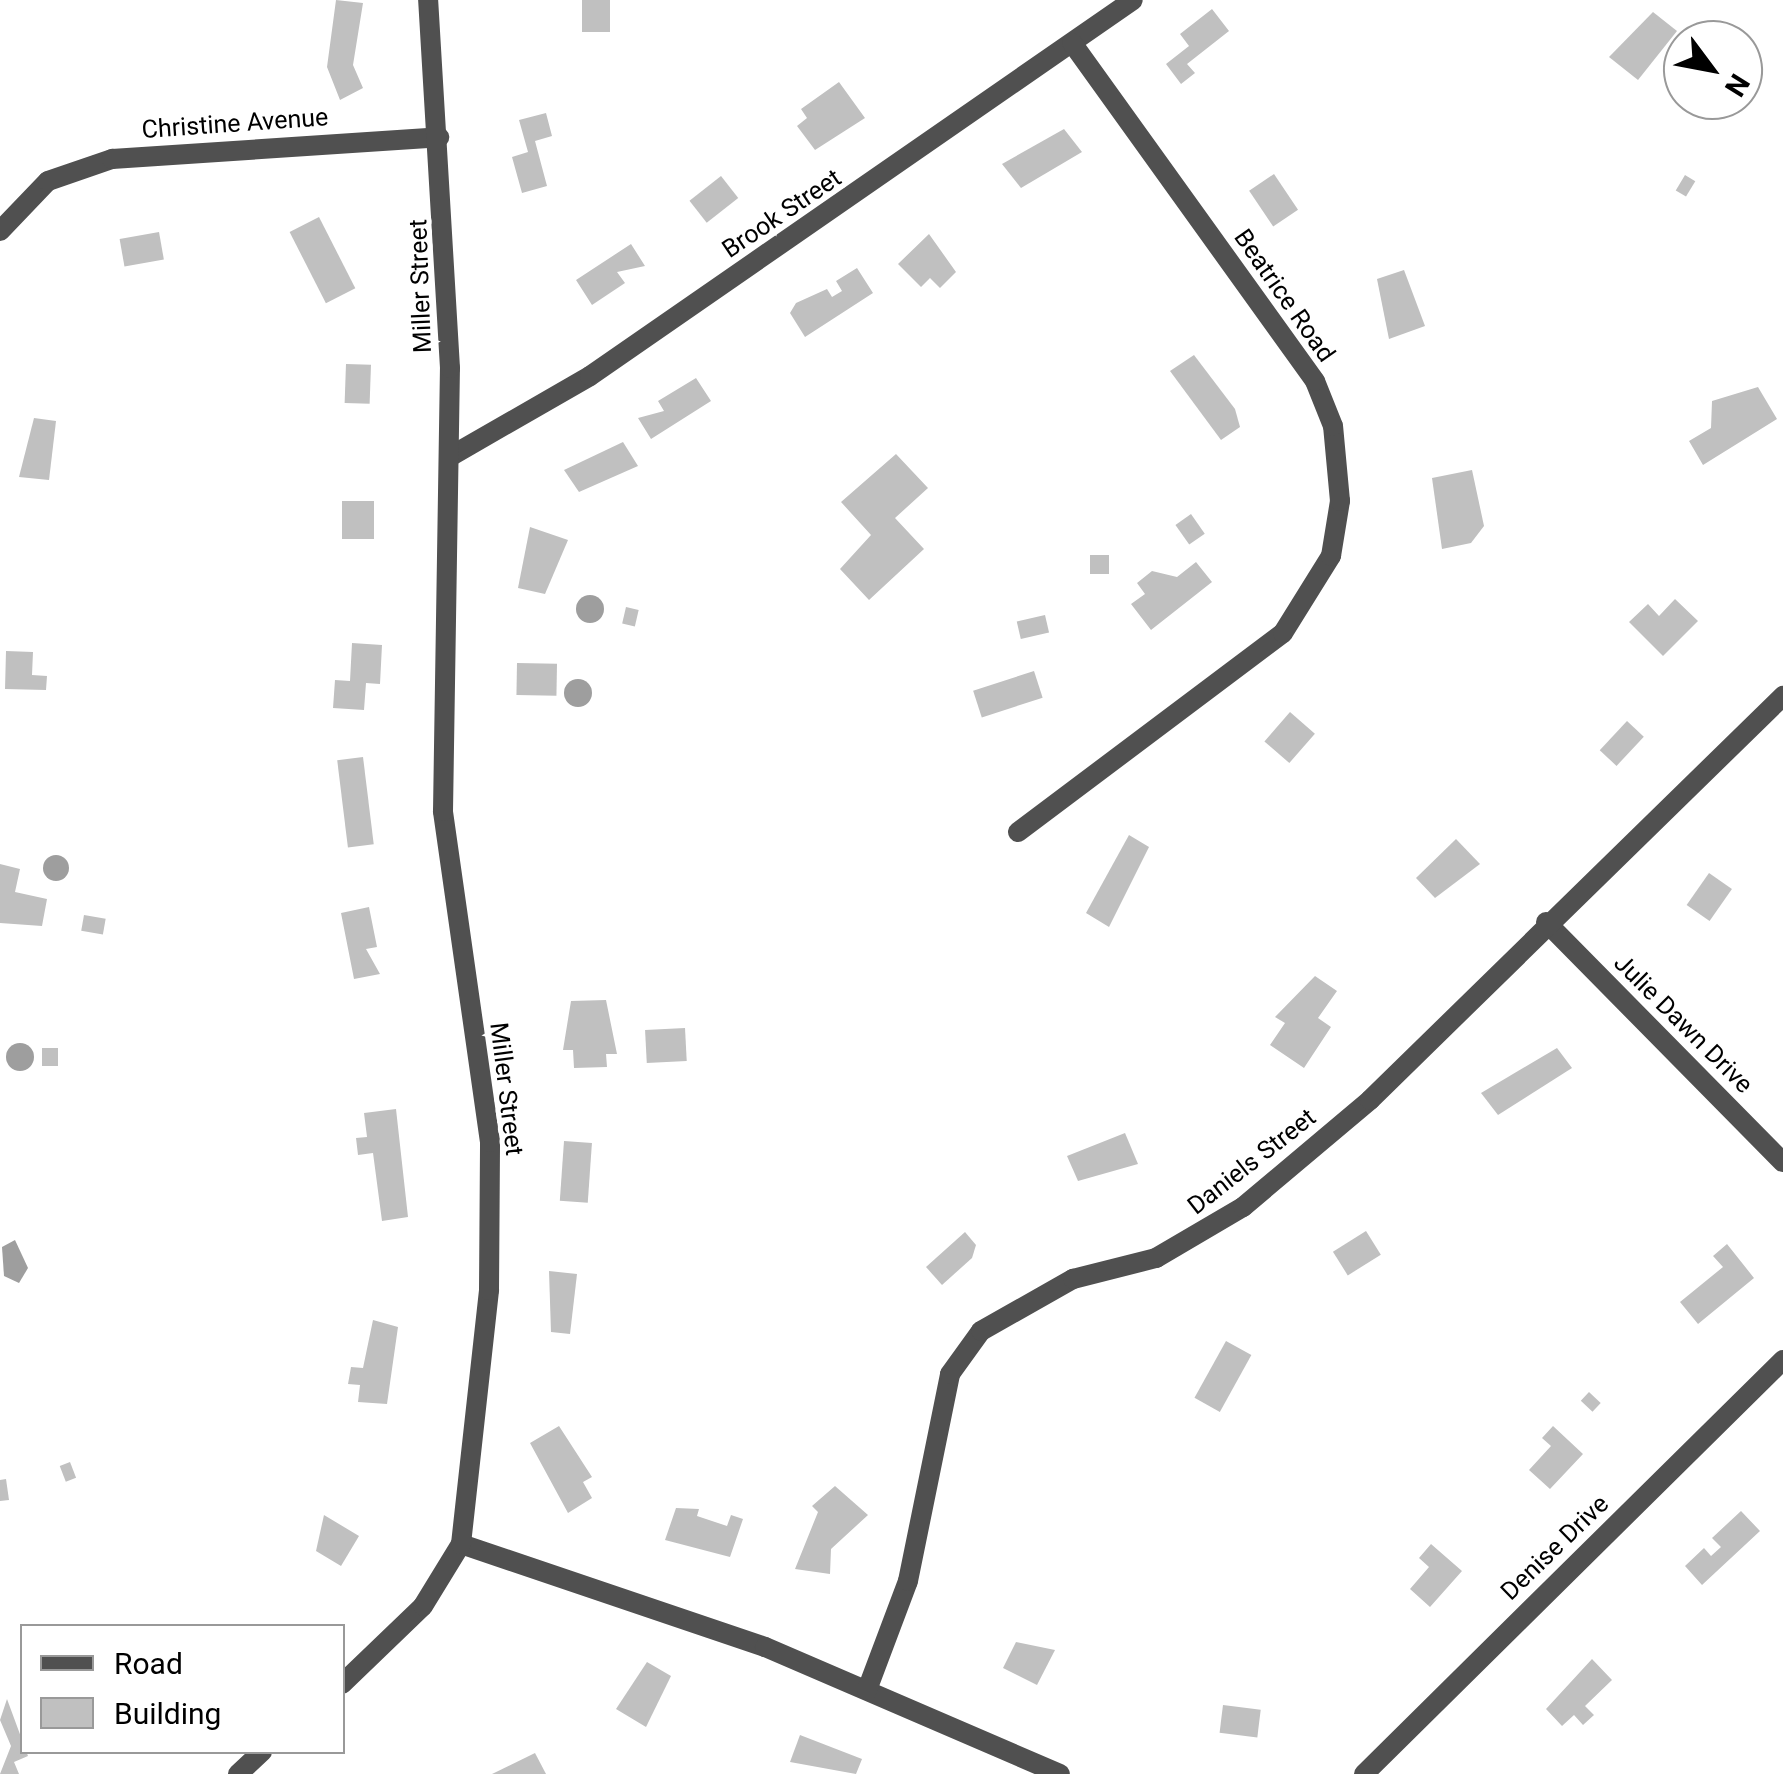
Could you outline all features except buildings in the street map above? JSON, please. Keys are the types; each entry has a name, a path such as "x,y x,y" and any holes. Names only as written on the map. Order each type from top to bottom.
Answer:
{"street":[{"name":"Miller Street","path":"428,0 439,136 450,456 444,812 492,1192 461,1544"},
{"name":"Brook Street","path":"450,456 590,376 1133,0"},
{"name":"Beatrice Road","path":"1018,832 1283,633 1331,556 1340,501 1333,426 1314,382 1072,42"},
{"name":"Christine Avenue","path":"0,231 48,182 112,159 439,136"},
{"name":"Daniels Street","path":"868,1690 908,1581 950,1374 965,1349 1028,1299 1156,1258 1243,1207 1370,1100 1546,922 1783,696"},
{"name":"Julie Dawn Drive","path":"1546,922 1783,1162"},
{"name":"Denise Drive","path":"1364,1774 1783,1360"},
{"path":"345,1681 423,1606 461,1544 654,1604 868,1690 1060,1774"},
{"path":"238,1774 260,1754"}],"shaded area":[{"path":"590,595 600,599 604,609 600,619 590,623 580,619 576,609 580,599"},
{"path":"578,679 588,683 592,693 588,703 578,707 568,703 564,693 568,683"},
{"path":"56,855 66,858 66,878 56,881 46,878 43,868 46,858"},
{"path":"20,1043 30,1047 34,1057 30,1067 20,1071 10,1067 6,1057 10,1047"},
{"path":"15,1240 28,1268 19,1283 4,1276 2,1247"}]}
